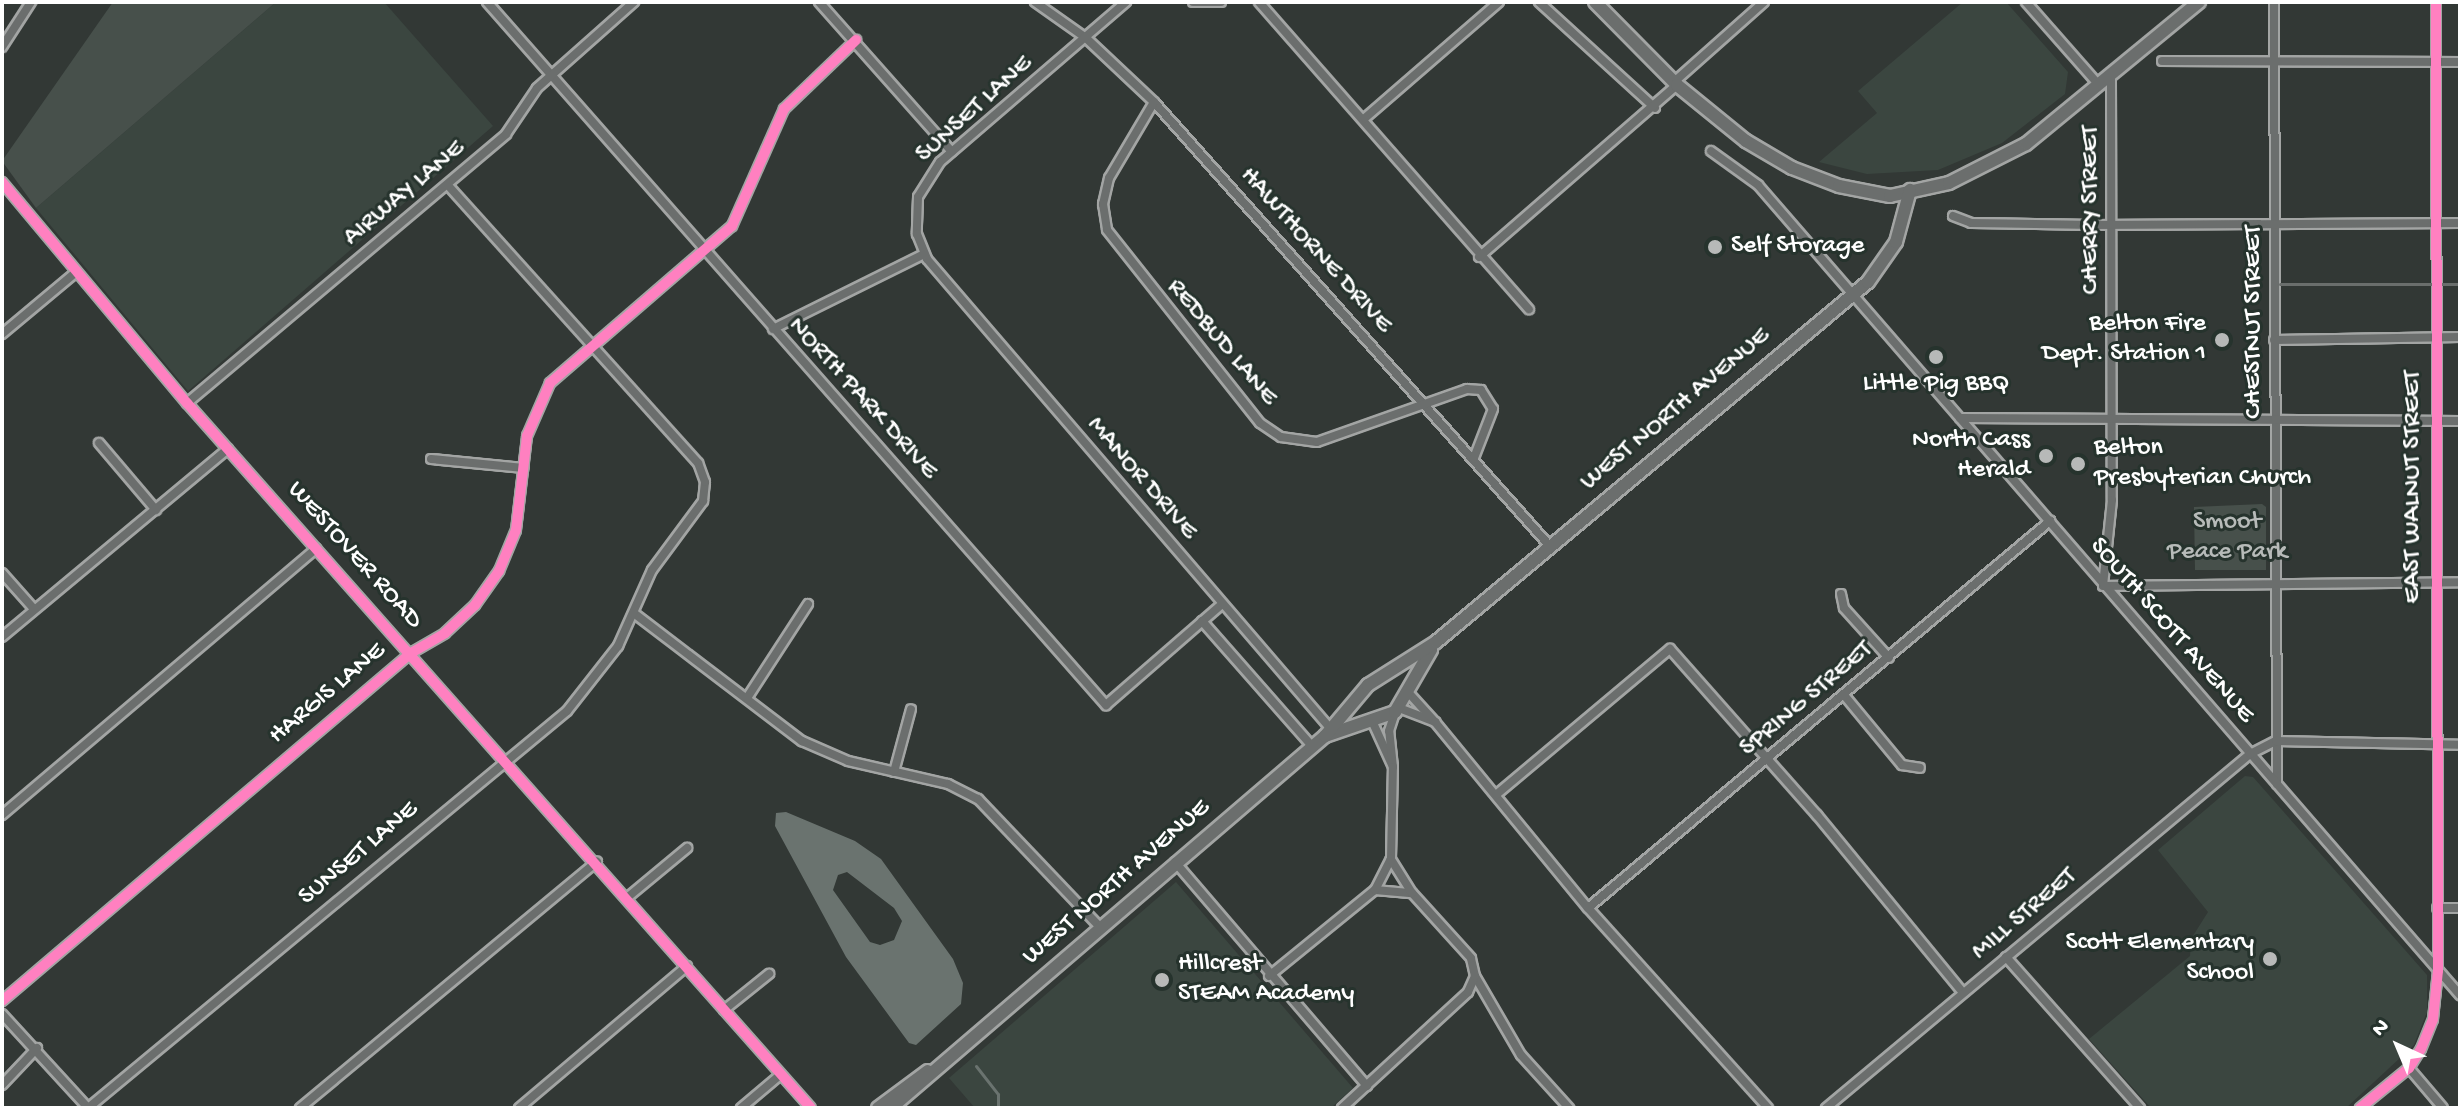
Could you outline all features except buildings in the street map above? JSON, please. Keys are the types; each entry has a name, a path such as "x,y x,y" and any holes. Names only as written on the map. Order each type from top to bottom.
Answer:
{"main road":[{"path":"1595,2 1675,83 1746,141 1792,168 1873,194 1890,196 1949,183 1990,166 2026,144 2199,2"},
{"name":"WEST NORTH AVENUE","path":"891,1108 1312,746 1355,705 1368,685 1393,673 1436,642 1850,294 1889,255 1910,190"},
{"name":"WEST NORTH AVENUE","path":"1327,732 1371,723 1397,710 1407,687 1436,642"},
{"path":"1393,673 1407,687"},
{"path":"1355,705 1371,723"},
{"name":"WEST NORTH AVENUE","path":"878,1108 938,1065"}],"street":[{"path":"2,47 31,2"},
{"name":"NORTH PARK DRIVE","path":"487,2 1106,705 1222,604"},
{"name":"AIRWAY LANE","path":"187,403 506,134 524,103 551,75 634,2"},
{"path":"819,2 856,40 952,152"},
{"name":"HAWTHORNE DRIVE","path":"1035,2 1086,38 1154,102 1425,402 1549,545"},
{"name":"SUNSET LANE","path":"924,254 915,221 918,197 931,172 1126,2"},
{"path":"1193,2 1221,2"},
{"path":"1259,2 1365,118 1479,257 1529,309"},
{"path":"1365,118 1499,2"},
{"path":"1539,2 1655,108"},
{"path":"1479,257 1655,108 1675,83 1764,2"},
{"path":"2026,2 2098,84"},
{"name":"CHESTNUT STREET","path":"2274,2 2277,785"},
{"name":"EAST WALNUT STREET","path":"2409,1068 2433,1019 2438,971 2436,2"},
{"name":"HARGIS LANE","path":"2,1001 411,653 461,619 499,571 519,521 527,436 540,399 562,368 705,252 741,213 784,109 856,40"},
{"path":"2162,61 2460,62"},
{"name":"CHERRY STREET","path":"2103,586 2112,500 2111,74"},
{"name":"REDBUD LANE","path":"1154,102 1109,178 1103,204 1107,230 1260,423 1292,441 1317,442 1467,389 1489,396 1493,409 1474,458"},
{"name":"SOUTH SCOTT AVENUE","path":"1711,151 1758,185 2460,995"},
{"name":"WESTOVER ROAD","path":"2,182 75,273 187,403 597,861 803,1105 811,1108"},
{"name":"SUNSET LANE","path":"88,1108 504,758 550,726 586,691 635,614 667,546 703,501 705,482 698,463 448,185"},
{"path":"1953,216 1971,223 2112,225 2460,223"},
{"path":"773,329 924,254"},
{"name":"MANOR DRIVE","path":"924,254 1327,732"},
{"path":"2,334 75,273"},
{"path":"2274,340 2460,337"},
{"path":"1960,418 2460,421"},
{"path":"99,443 156,510"},
{"path":"2,637 228,449"},
{"path":"431,459 524,468"},
{"name":"SPRING STREET","path":"1588,908 2050,521"},
{"path":"2,815 316,549"},
{"path":"2,573 34,609"},
{"path":"2103,586 2460,582"},
{"path":"1841,594 1844,608 1889,658"},
{"path":"747,698 808,604"},
{"path":"635,614 802,741 848,761 948,784 978,799 1099,926"},
{"path":"1202,621 1312,746"},
{"path":"1497,794 1670,649 1963,993"},
{"path":"1407,687 1588,908 1768,1108"},
{"path":"1844,695 1902,765 1920,768"},
{"path":"894,772 911,709"},
{"path":"1269,976 1375,890 1391,859 1393,767 1389,731 1397,710 1435,722"},
{"path":"1371,723 1393,767"},
{"path":"2276,741 2460,745"},
{"name":"MILL STREET","path":"1826,1108 2250,754 2276,741"},
{"path":"628,897 687,848"},
{"path":"1391,859 1412,893 1471,958 1475,976 1521,1055 1569,1108"},
{"path":"300,1108 597,861"},
{"path":"1175,861 1269,976 1367,1086"},
{"path":"1375,890 1412,893"},
{"path":"2437,908 2460,908"},
{"path":"2006,957 2140,1108"},
{"path":"519,1108 687,966"},
{"path":"724,1010 769,974"},
{"path":"1342,1108 1468,992 1475,976"},
{"path":"2,1014 37,1048 88,1108"},
{"path":"2,1085 37,1048"},
{"path":"2360,1108 2409,1068 2443,1108"},
{"path":"741,1108 779,1076"}],"shaded area":[{"path":"276,2 384,2 493,126 188,391 36,208"},
{"path":"1963,2 2006,2 2068,72 2065,94 2002,143 1938,170 1867,174 1819,162 1877,113 1858,91"},
{"path":"2245,776 2253,777 2427,975 2427,1012 2414,1045 2346,1108 2151,1108 2089,1039 2190,956 2191,939 2208,912 2158,850"},
{"path":"786,812 855,841 881,859 953,959 963,983 961,1004 916,1045 909,1043 846,957 775,826 776,813","holes":["847,872 894,908 902,921 894,940 880,945 870,942 833,890 838,875"]},
{"name":"Hillcrest STEAM Academy","path":"1176,882 1353,1088 1331,1108 975,1108 949,1078"}],"green space":[{"path":"113,2 276,2 36,208 2,161"},
{"name":"Smoot Peace Park","path":"2262,504 2266,507 2266,570 2195,570 2194,507"}],"waterway":[{"path":"976,1066 998,1094 998,1108"}],"railway":[{"path":"2280,284 2460,284"}],"cycle path":[{"path":"2360,1108 2409,1068 2421,1049 2433,1019 2438,971 2436,2"},
{"path":"2,1001 411,653 445,633 475,605 499,571 516,530 527,436 550,383 732,226 784,109 856,40"},
{"path":"2,182 187,403 811,1108"}],"place":[{"name":"Self Storage","path":"1715,247"},
{"name":"Belton Fire Dept. Station 1","path":"2222,340"},
{"name":"Little Pig BBQ","path":"1936,357"},
{"name":"North Cass Herald","path":"2046,456"},
{"name":"Belton Presbyterian Church","path":"2078,464"},
{"name":"Scott Elementary School","path":"2270,959"},
{"name":"Hillcrest STEAM Academy","path":"1162,980"}]}
